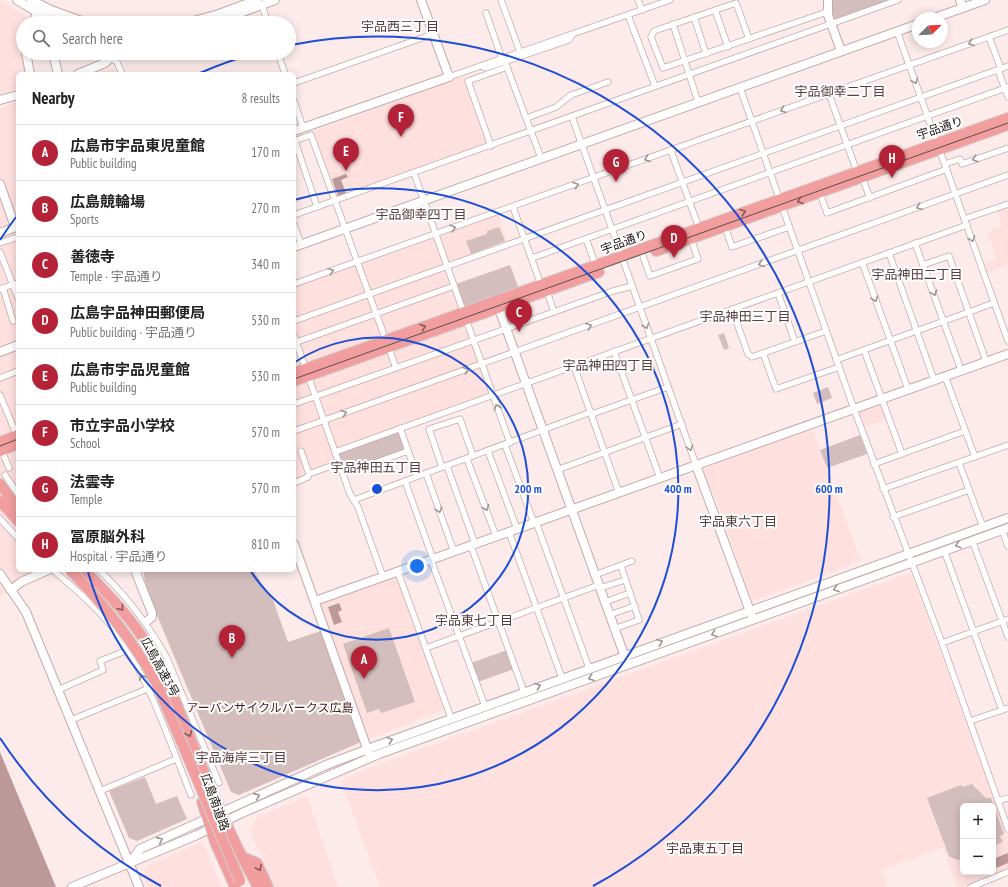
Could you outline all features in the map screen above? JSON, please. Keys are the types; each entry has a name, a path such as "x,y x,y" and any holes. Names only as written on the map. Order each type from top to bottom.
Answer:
{"highway":[{"name":"宇品通り","path":"296,380 307,373 622,260 699,228 781,203 860,175 1008,118"},
{"name":"宇品通り","path":"938,146 1008,125"},
{"name":"宇品通り","path":"544,288 596,266 643,256 725,227 781,203 820,193 860,175"},
{"name":"宇品通り","path":"296,373 307,373"},
{"path":"1,448 16,439"},
{"path":"2,480 15,496"},
{"path":"0,501 16,519"},
{"path":"0,505 16,523"},
{"name":"広島南道路","path":"68,572 89,597 102,606 133,647 154,686 168,717 189,779 208,819 224,863"},
{"name":"広島高速3号","path":"72,572 112,614 147,666 170,712 241,885"},
{"name":"広島南道路","path":"86,572 107,592 135,626 163,672 223,816 258,887"},
{"path":"243,857 257,863 268,887"},
{"path":"224,863 241,885"},
{"path":"224,863 223,875 229,887"}],"street":[{"path":"17,0 46,16"},
{"path":"30,0 68,16"},
{"path":"212,16 260,2 275,0"},
{"path":"421,0 449,77"},
{"path":"501,0 520,52"},
{"path":"638,0 642,10"},
{"path":"491,146 468,81 505,62 520,52 670,0"},
{"path":"828,0 827,12 841,51"},
{"path":"296,214 532,132 688,74 898,0"},
{"path":"946,12 961,4 985,0"},
{"path":"229,16 260,2"},
{"path":"260,2 265,16"},
{"path":"750,39 736,3 654,31 652,37 663,68 728,47 827,12"},
{"path":"715,10 728,47"},
{"path":"36,16 37,12"},
{"path":"486,13 541,158"},
{"path":"628,15 655,86"},
{"path":"694,17 706,54"},
{"path":"673,24 698,102"},
{"path":"296,236 298,246 912,26"},
{"path":"296,283 1008,30"},
{"path":"897,31 1008,341"},
{"path":"296,81 433,34"},
{"path":"296,130 481,66 505,62 569,40 572,34"},
{"path":"989,37 1008,97"},
{"path":"27,60 30,72"},
{"path":"55,60 58,72"},
{"path":"83,72 104,64 109,60"},
{"path":"116,60 121,72"},
{"path":"280,60 284,72"},
{"path":"296,320 1008,66"},
{"path":"527,118 556,107 571,95 608,82"},
{"path":"740,88 836,360 893,517 942,643 1007,826"},
{"path":"532,258 1006,88"},
{"path":"829,94 870,198"},
{"path":"0,100 16,96"},
{"path":"296,107 303,128"},
{"path":"572,117 752,620"},
{"path":"296,140 311,135 344,229 396,368"},
{"path":"296,147 317,207"},
{"path":"820,193 827,213 870,198 946,167 960,159 962,164 1008,148"},
{"path":"671,151 699,228"},
{"path":"414,173 493,394 508,444 535,523 589,668"},
{"path":"296,430 1008,175"},
{"path":"0,184 16,224"},
{"path":"335,452 889,253 1008,204"},
{"path":"513,207 554,312"},
{"path":"0,233 16,227"},
{"path":"725,227 732,246 789,227"},
{"path":"0,243 16,238"},
{"path":"586,239 596,266"},
{"path":"643,256 650,276 698,259 691,239"},
{"path":"916,243 961,370"},
{"path":"0,252 15,284 2,289 13,321"},
{"path":"889,253 934,380"},
{"path":"923,265 949,256 986,361"},
{"path":"862,262 908,390"},
{"path":"296,341 454,286"},
{"path":"296,403 632,286"},
{"path":"778,293 795,342"},
{"path":"836,360 994,302"},
{"path":"497,305 628,665"},
{"path":"732,309 748,354 752,357 826,331"},
{"path":"296,344 339,463 358,507 383,577"},
{"path":"0,352 16,346"},
{"path":"864,350 902,454"},
{"path":"614,351 660,478"},
{"path":"763,353 776,389 839,367"},
{"path":"315,601 1008,354"},
{"path":"574,366 619,493"},
{"path":"0,378 16,372"},
{"path":"945,376 975,458"},
{"path":"354,500 508,444 542,430 668,387"},
{"path":"0,395 16,433"},
{"path":"473,456 460,418 430,429 473,545 524,692"},
{"path":"557,470 682,424"},
{"path":"400,428 417,476"},
{"path":"874,464 965,431"},
{"path":"883,489 975,458 1008,445"},
{"path":"1,448 9,468"},
{"path":"301,451 309,474"},
{"path":"358,468 408,451"},
{"path":"488,451 537,607 562,678"},
{"path":"467,459 496,536"},
{"path":"296,482 308,477 309,474 339,463"},
{"path":"960,463 983,527"},
{"path":"426,473 454,552"},
{"path":"405,481 485,706"},
{"path":"893,517 969,490"},
{"path":"72,887 212,829 223,816 326,765 749,610 1008,518"},
{"path":"0,519 16,536"},
{"path":"129,863 140,849 208,819 223,816 371,758 944,550 1005,529 1008,546"},
{"path":"972,540 1005,620 1008,637"},
{"path":"296,549 371,758"},
{"path":"944,550 1002,710"},
{"path":"595,575 632,561"},
{"path":"614,629 639,620 621,566"},
{"path":"11,590 21,582 44,572"},
{"path":"56,572 89,597 128,650 147,689 176,759 189,779 191,795"},
{"path":"100,572 107,592"},
{"path":"100,572 125,595 146,622 166,658 219,783"},
{"path":"136,572 152,614 152,617 146,622"},
{"path":"398,572 451,718"},
{"path":"0,574 26,612 139,887"},
{"path":"426,648 537,607 625,580"},
{"path":"604,602 630,593"},
{"path":"609,615 634,606"},
{"path":"942,643 1005,620"},
{"path":"58,690 103,670 100,661 128,650"},
{"path":"71,720 147,689"},
{"path":"970,721 1008,708"},
{"path":"157,713 168,717"},
{"path":"100,791 176,759"},
{"path":"205,773 210,762"},
{"path":"998,801 1008,798"},
{"path":"971,887 1008,872"}],"shaded area":[{"path":"0,0 26,16 16,16 16,60 23,60 25,72 16,72 16,89 0,94"},
{"path":"112,68 116,72 100,72"},
{"path":"464,76 489,144 337,199 313,131"},
{"path":"16,102 16,572 45,572 0,597 0,108"},
{"path":"346,174 348,177 341,180 346,193 338,196 332,179"},
{"path":"1008,206 1008,265 986,273 983,264 997,259 987,232 1001,227 1000,218 996,210"},
{"path":"498,214 508,242 451,263 449,261 440,235"},
{"path":"435,237 491,394 335,453 338,463 296,482 296,285"},
{"path":"882,403 888,419 865,427 859,411"},
{"path":"812,428 861,561 752,601 717,502 703,471 705,468"},
{"path":"910,573 996,803 960,803 960,875 991,875 963,887 957,887 943,847 881,870 887,887 380,887 341,781 366,769"},
{"path":"391,577 398,578 445,709 370,739 368,738 321,607 322,603"},
{"path":"339,603 342,610 338,612 342,622 334,625 328,607"},
{"path":"0,752 56,887 0,887"},
{"path":"307,796 338,887 274,887 250,830 256,818"},
{"path":"996,804 1008,837 1008,868 996,873"},
{"path":"199,843 203,844 222,887 149,887 143,875 147,866"},
{"path":"1008,853 1008,863 996,868 996,858"}],"green space":[{"path":"831,0 893,0 836,20 831,12"},
{"path":"499,227 505,241 471,254 466,241 487,234 487,231"},
{"path":"510,265 519,289 464,307 456,284"},
{"path":"724,333 729,348 724,350 718,335"},
{"path":"828,387 832,398 817,404 813,393"},
{"path":"396,432 399,433 404,447 402,451 344,472 338,455 340,452"},
{"path":"860,435 867,454 827,468 820,450"},
{"name":"アーバンサイクルパークス広島","path":"143,572 254,572 273,600 288,642 321,631 361,742 239,795 231,792 146,587"},
{"path":"389,628 415,702 381,713 379,709 367,713 343,644"},
{"path":"507,650 514,669 478,682 471,663"},
{"path":"145,777 156,804 177,796 187,819 137,841 129,838 109,791"},
{"path":"972,784 986,798 991,798 993,803 960,803 960,859 957,860 949,856 927,798 961,785 963,787"},
{"path":"996,812 1004,834 1000,836 1003,842 996,845"}],"tram line":[{"path":"296,378 1008,123"},
{"path":"0,446 16,440"}],"place":[{"name":"市立宇品小学校","path":"401,137"},
{"name":"広島市宇品児童館","path":"346,171"},
{"name":"冨原脳外科","path":"892,178"},
{"name":"法雲寺","path":"616,182"},
{"name":"広島宇品神田郵便局","path":"674,258"},
{"name":"善徳寺","path":"519,332"},
{"name":"広島競輪場","path":"232,658"},
{"name":"広島市宇品東児童館","path":"364,679"}],"district":[{"name":"宇品西三丁目","path":"400,26"},
{"name":"宇品御幸二丁目","path":"840,91"},
{"name":"宇品御幸四丁目","path":"421,214"},
{"name":"宇品神田二丁目","path":"917,274"},
{"name":"宇品神田三丁目","path":"745,316"},
{"name":"宇品神田四丁目","path":"608,365"},
{"name":"宇品神田五丁目","path":"376,467"},
{"name":"宇品東六丁目","path":"738,521"},
{"name":"宇品東七丁目","path":"474,620"},
{"name":"宇品海岸三丁目","path":"241,757"},
{"name":"宇品東五丁目","path":"705,848"}]}
